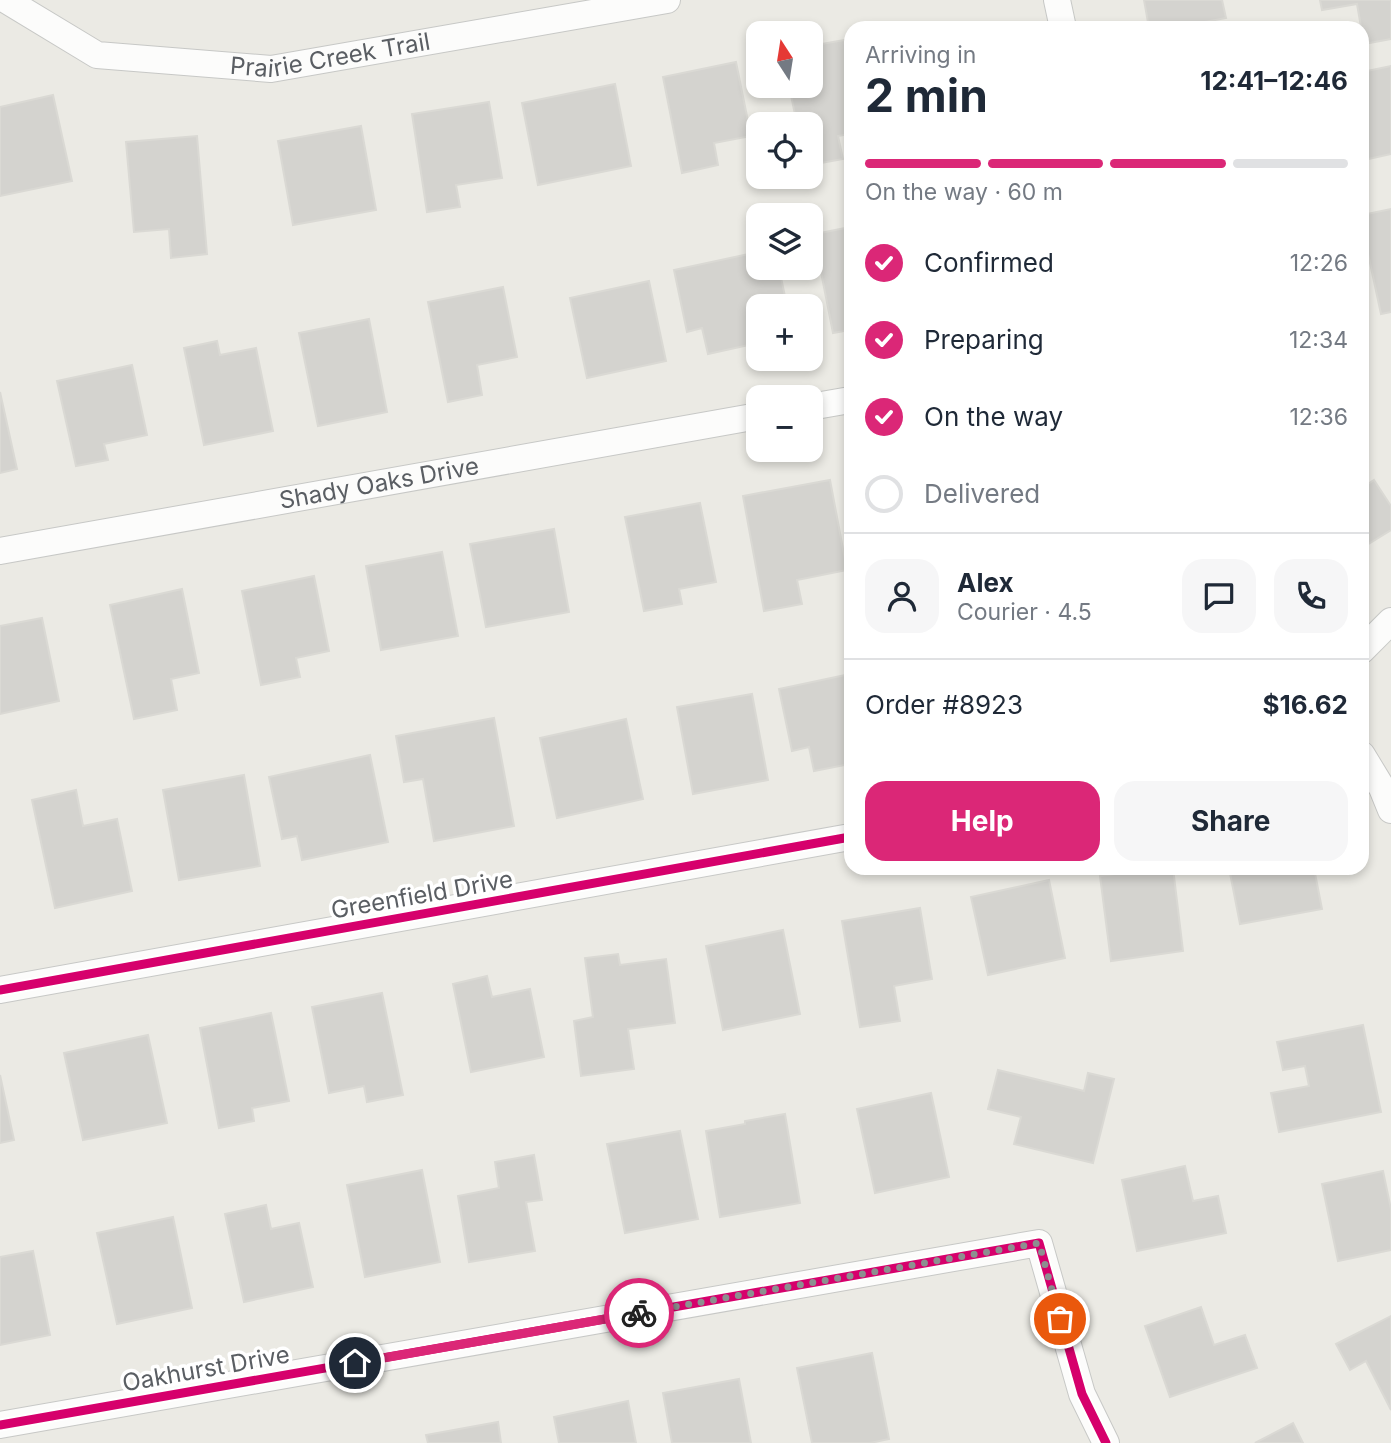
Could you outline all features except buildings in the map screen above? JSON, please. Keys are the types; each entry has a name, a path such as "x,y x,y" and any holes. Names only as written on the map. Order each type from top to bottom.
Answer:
{"street":[{"name":"Prairie Creek Trail","path":"6,0 97,55 271,69 667,0"},
{"path":"1057,0 1062,21"},
{"path":"823,405 844,401"},
{"name":"Shady Oaks Drive","path":"0,551 746,418"},
{"path":"1369,643 1391,621"},
{"path":"1369,767 1391,810"},
{"name":"Greenfield Drive","path":"0,990 844,838"},
{"name":"Oakhurst Drive","path":"0,1424 1039,1243 1082,1394 1106,1443"}],"cycle path":[{"path":"0,990 844,838"},
{"path":"0,1425 1039,1243 1082,1394 1106,1443"}],"way so far":[{"path":"639,1313 1039,1243 1060,1319"}],"route":[{"path":"355,1363 639,1313"}]}
